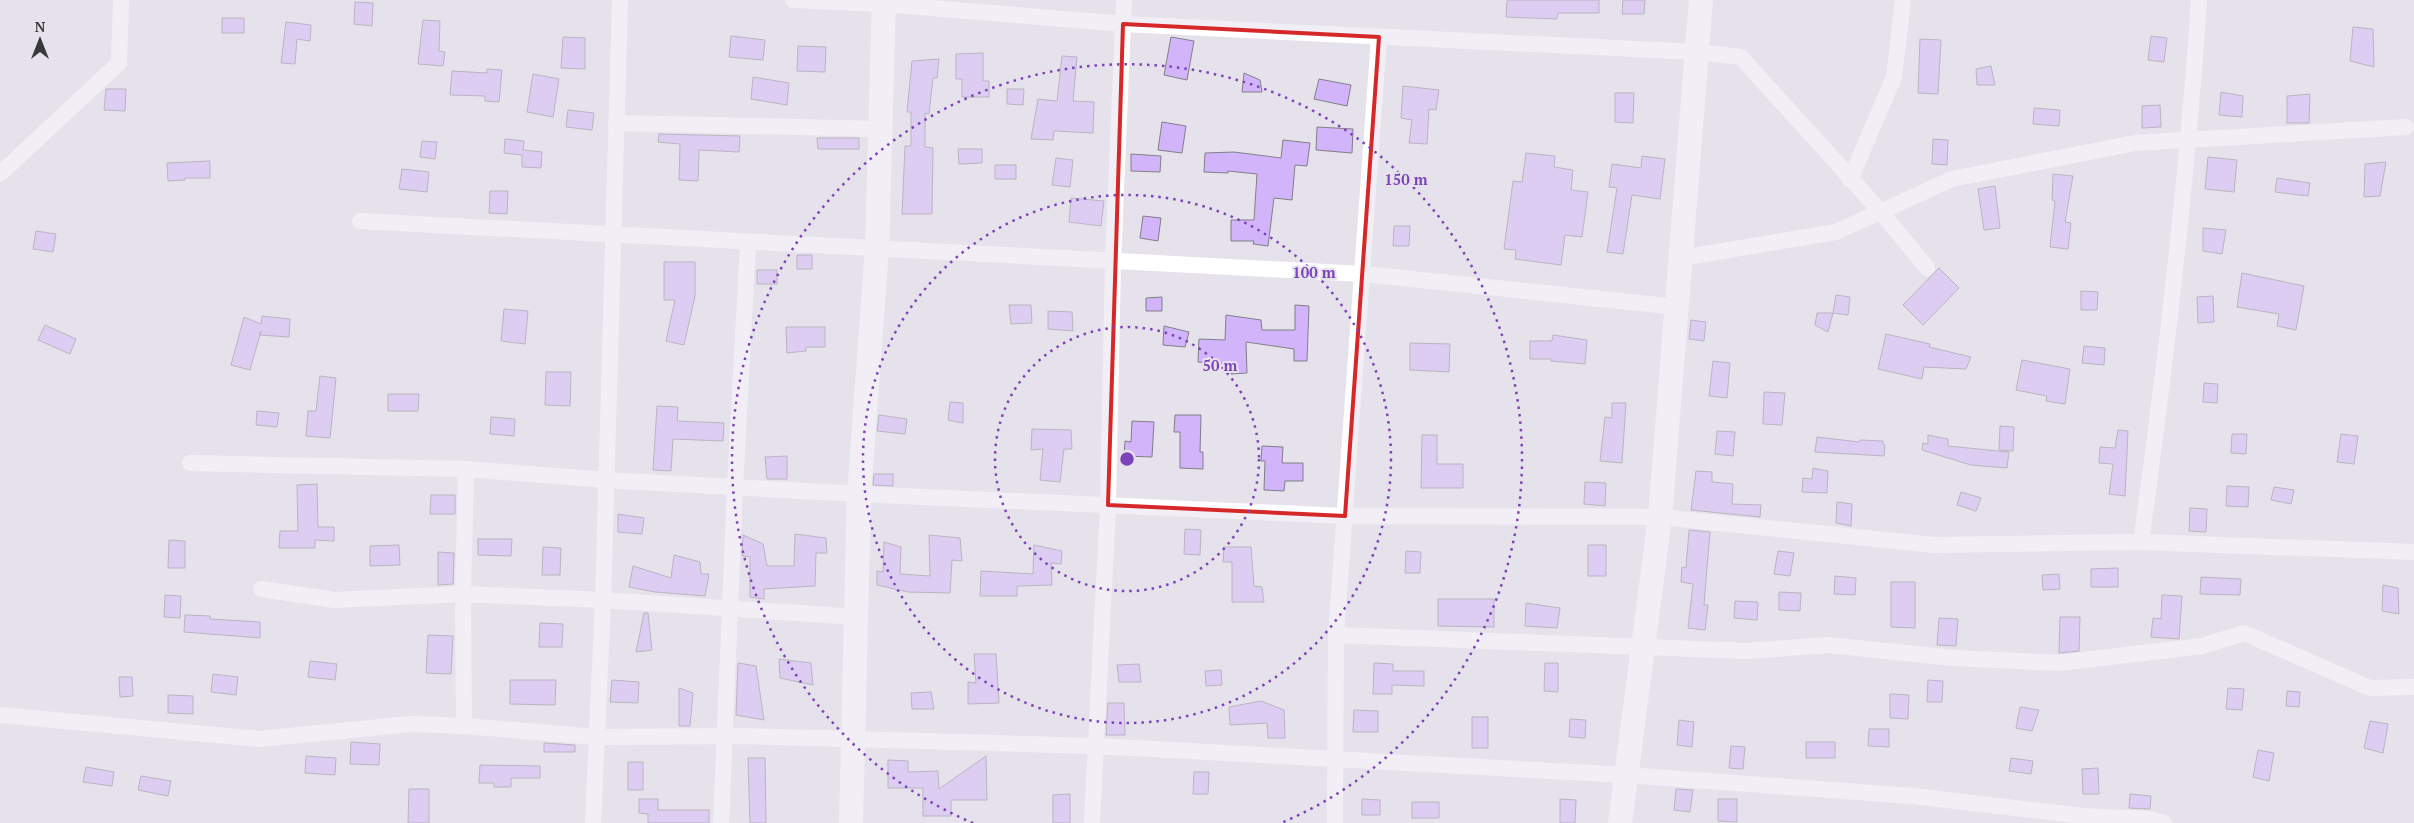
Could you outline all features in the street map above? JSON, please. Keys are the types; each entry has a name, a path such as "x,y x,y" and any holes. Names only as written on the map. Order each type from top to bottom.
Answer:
{"street":[{"path":"0,174 119,64 121,0"},
{"path":"593,823 603,600 620,0"},
{"path":"793,0 884,2 1123,24 1697,52 1741,57 1850,180 1882,212 1928,268"},
{"path":"1092,823 1108,505 1113,261 1124,0"},
{"path":"1620,823 1660,517 1701,0"},
{"path":"1850,180 1894,77 1903,0"},
{"path":"2141,542 2161,397 2190,140 2199,0"},
{"path":"851,823 859,494 877,248 884,2"},
{"path":"1335,823 1337,759 1336,635 1364,274 1379,37"},
{"path":"616,123 880,129"},
{"path":"1681,258 1836,232 1952,179 2135,143 2406,127"},
{"path":"360,221 1364,274 1677,306"},
{"path":"721,823 735,488 748,242"},
{"path":"190,463 466,469 735,488 1345,516 1660,517 1934,545 2141,542 2414,552"},
{"path":"464,726 463,594 466,469"},
{"path":"261,589 335,600 463,594 603,600 857,617"},
{"path":"1336,635 1748,651 1828,645 1954,658 2059,663 2202,646 2244,634 2370,688 2414,687"},
{"path":"0,715 259,739 411,724 464,726 596,737 724,736 1097,746 1626,775 1913,796 2083,816 2148,819 2164,823"}],"highlighted area":[{"path":"1123,24 1379,37 1345,516 1108,505"}],"building":[{"path":"1507,0 1599,0 1599,13 1558,13 1557,19 1506,17"},
{"path":"1623,0 1645,0 1644,14 1622,14"},
{"path":"355,2 373,3 372,26 354,24"},
{"path":"222,18 244,18 244,33 222,33"},
{"path":"423,20 440,21 439,51 445,52 443,66 418,64"},
{"path":"286,22 311,25 310,41 297,39 295,64 281,63"},
{"path":"2353,27 2373,29 2374,67 2350,61"},
{"path":"731,36 765,40 763,60 729,57"},
{"path":"2151,36 2167,38 2164,62 2148,60"},
{"path":"563,37 585,38 585,69 561,68"},
{"path":"1171,37 1194,41 1187,80 1164,75"},
{"path":"1920,39 1941,40 1938,94 1918,93"},
{"path":"798,46 826,47 825,72 797,71"},
{"path":"983,53 983,81 989,81 989,97 962,97 962,79 956,79 956,54"},
{"path":"1062,56 1077,57 1073,101 1094,102 1093,133 1054,131 1053,140 1031,139 1038,99 1057,101"},
{"path":"939,59 937,78 933,78 929,114 925,113 925,147 933,148 932,214 902,214 905,146 911,146 911,112 907,112 912,61"},
{"path":"1991,66 1995,85 1977,85 1976,69"},
{"path":"487,69 502,70 499,102 485,101 485,96 450,95 452,71 487,73"},
{"path":"1244,73 1260,80 1262,92 1242,92"},
{"path":"533,74 559,79 553,117 527,112"},
{"path":"753,77 789,83 787,105 751,99"},
{"path":"1319,79 1351,85 1347,106 1314,99"},
{"path":"1403,86 1439,90 1436,110 1429,109 1427,144 1409,143 1412,120 1401,118"},
{"path":"106,89 126,89 125,111 104,110"},
{"path":"1007,89 1024,89 1023,105 1007,104"},
{"path":"2221,92 2243,96 2242,117 2219,115"},
{"path":"1615,93 1634,93 1633,123 1615,122"},
{"path":"2310,94 2309,123 2287,123 2287,96"},
{"path":"2160,105 2161,127 2142,128 2142,106"},
{"path":"2034,108 2060,110 2059,126 2033,124"},
{"path":"568,110 594,113 592,130 566,127"},
{"path":"1162,122 1186,126 1182,153 1158,150"},
{"path":"1317,127 1353,129 1352,153 1316,150"},
{"path":"659,134 740,136 739,152 699,150 698,181 679,180 680,144 658,142"},
{"path":"817,138 859,138 859,149 818,149"},
{"path":"505,139 524,141 523,150 542,152 541,168 522,167 522,155 504,153"},
{"path":"1933,139 1948,140 1947,165 1932,164"},
{"path":"1283,140 1310,143 1307,166 1295,165 1292,200 1274,198 1268,246 1253,244 1254,241 1231,241 1231,220 1254,220 1257,174 1228,171 1228,173 1204,172 1205,153 1234,152 1281,158"},
{"path":"422,141 437,142 435,159 420,157"},
{"path":"958,149 982,149 982,163 959,164"},
{"path":"1526,153 1555,156 1554,167 1573,170 1571,190 1588,192 1582,237 1565,235 1561,265 1515,259 1516,250 1504,249 1513,181 1522,182"},
{"path":"1131,154 1161,156 1160,172 1131,171"},
{"path":"1642,156 1665,159 1660,199 1632,195 1623,254 1607,252 1617,188 1609,187 1612,164 1641,168"},
{"path":"2208,157 2237,160 2234,192 2205,189"},
{"path":"1056,158 1073,160 1070,187 1052,185"},
{"path":"210,161 210,178 185,178 185,180 168,181 167,163"},
{"path":"2386,162 2380,196 2364,197 2365,164"},
{"path":"995,165 1016,165 1016,179 995,179"},
{"path":"402,169 429,172 427,192 399,189"},
{"path":"2053,174 2073,176 2065,222 2071,223 2068,249 2050,247 2055,201 2052,200"},
{"path":"2277,178 2310,183 2308,196 2275,192"},
{"path":"1995,186 2000,228 1984,230 1978,189"},
{"path":"490,191 508,191 507,214 489,213"},
{"path":"1071,198 1104,201 1101,226 1069,222"},
{"path":"1143,216 1161,218 1158,241 1140,238"},
{"path":"1394,226 1410,226 1409,246 1393,246"},
{"path":"2203,228 2226,230 2222,254 2203,251"},
{"path":"36,231 56,234 53,252 33,249"},
{"path":"797,255 812,255 812,269 797,269"},
{"path":"664,262 695,262 695,296 684,345 666,341 675,300 664,300"},
{"path":"1939,268 1959,288 1923,325 1903,305"},
{"path":"757,270 777,270 777,284 757,284"},
{"path":"2242,273 2304,286 2296,330 2277,326 2279,314 2237,307"},
{"path":"2081,291 2098,292 2097,310 2081,310"},
{"path":"1836,295 1850,297 1848,315 1833,313"},
{"path":"2213,296 2214,322 2198,323 2197,297"},
{"path":"1162,297 1162,311 1146,311 1146,298"},
{"path":"1009,305 1031,305 1032,323 1011,324"},
{"path":"1295,305 1309,306 1307,361 1294,361 1294,349 1246,342 1247,373 1231,374 1231,364 1198,362 1199,339 1225,340 1226,315 1261,320 1262,330 1295,330"},
{"path":"504,309 528,311 525,344 501,341"},
{"path":"1048,311 1072,312 1073,331 1048,329"},
{"path":"1817,313 1833,313 1828,332 1815,325"},
{"path":"262,316 290,319 289,337 260,335 261,331 250,370 231,365 244,317 261,324"},
{"path":"1691,320 1706,322 1704,341 1689,339"},
{"path":"45,325 76,339 70,354 38,340"},
{"path":"1164,326 1189,332 1185,347 1163,345"},
{"path":"786,327 825,327 825,347 806,347 806,351 787,353"},
{"path":"1886,334 1930,344 1929,347 1971,357 1966,369 1924,367 1922,379 1878,369"},
{"path":"1553,335 1587,340 1585,364 1551,361 1551,359 1530,359 1530,341 1552,341"},
{"path":"1410,343 1450,344 1449,372 1410,370"},
{"path":"2084,346 2105,348 2104,365 2082,363"},
{"path":"2022,360 2070,369 2065,404 2046,401 2047,396 2016,390"},
{"path":"1713,361 1730,363 1727,398 1709,396"},
{"path":"546,372 571,372 570,406 545,405"},
{"path":"320,376 336,378 330,438 306,436 308,411 316,411"},
{"path":"2204,383 2218,384 2217,403 2203,402"},
{"path":"1764,392 1785,393 1782,425 1763,424"},
{"path":"388,394 419,394 418,411 388,411"},
{"path":"950,402 963,403 963,423 948,420"},
{"path":"1612,403 1626,403 1622,463 1600,461 1605,417 1612,418"},
{"path":"657,406 678,407 677,421 724,423 723,441 673,439 671,471 653,470"},
{"path":"257,411 279,413 277,427 256,425"},
{"path":"879,415 907,419 905,434 877,431"},
{"path":"1175,415 1201,415 1200,452 1203,452 1203,469 1180,468 1180,432 1174,432"},
{"path":"491,417 515,419 514,436 490,434"},
{"path":"1132,421 1154,422 1152,457 1124,456 1125,441 1131,442"},
{"path":"2000,426 2014,427 2013,451 1999,450"},
{"path":"1032,429 1071,430 1072,449 1064,449 1060,482 1040,480 1043,449 1031,450"},
{"path":"2118,430 2128,431 2125,496 2109,494 2113,464 2099,463 2100,447 2115,448"},
{"path":"1717,431 1735,432 1733,456 1715,454"},
{"path":"2232,434 2247,434 2246,454 2231,453"},
{"path":"2341,434 2358,436 2354,464 2337,462"},
{"path":"1422,435 1437,435 1437,464 1463,464 1463,488 1421,488"},
{"path":"1928,435 1948,439 1948,446 2009,452 2007,468 1971,465 1922,450 1923,443 1928,444"},
{"path":"1817,437 1859,442 1860,440 1883,441 1885,445 1884,456 1815,452"},
{"path":"1262,446 1283,447 1282,463 1303,463 1303,481 1285,481 1284,491 1264,490 1265,461 1261,461"},
{"path":"787,456 787,479 767,479 765,457"},
{"path":"1813,468 1828,471 1827,493 1802,492 1803,478 1812,479"},
{"path":"1696,471 1712,472 1712,482 1733,484 1732,504 1761,505 1760,517 1691,510"},
{"path":"874,474 893,474 893,486 873,485"},
{"path":"1585,482 1606,483 1605,506 1584,504"},
{"path":"317,484 318,527 334,527 334,541 315,540 315,548 279,548 280,531 298,531 297,485"},
{"path":"2227,486 2249,487 2248,507 2226,506"},
{"path":"2274,487 2294,490 2291,504 2271,500"},
{"path":"1961,492 1981,498 1976,511 1957,505"},
{"path":"431,495 455,495 455,514 430,514"},
{"path":"1837,502 1852,504 1851,526 1836,523"},
{"path":"2190,508 2207,509 2206,532 2189,531"},
{"path":"618,514 644,518 642,534 618,532"},
{"path":"1185,529 1201,530 1200,555 1184,554"},
{"path":"1689,530 1710,532 1704,605 1708,605 1705,630 1688,628 1693,584 1681,582 1682,567 1686,568"},
{"path":"795,534 826,538 827,553 816,553 815,586 764,589 764,599 750,597 750,557 742,556 743,535 763,544 767,566 794,566"},
{"path":"929,535 960,538 962,561 952,560 950,593 908,592 877,585 877,571 883,572 884,542 901,547 900,574 930,576"},
{"path":"478,539 512,539 511,556 478,555"},
{"path":"169,540 185,541 185,568 168,568"},
{"path":"399,545 400,565 370,566 370,546"},
{"path":"1034,545 1062,551 1061,564 1051,563 1052,585 1017,586 1017,596 980,596 981,571 1033,574"},
{"path":"1588,545 1606,545 1606,576 1588,576"},
{"path":"543,547 561,548 560,575 542,575"},
{"path":"1224,547 1251,547 1254,586 1262,587 1264,602 1232,602 1232,562 1223,562"},
{"path":"1406,551 1421,552 1420,573 1405,573"},
{"path":"1778,551 1794,553 1790,576 1774,574"},
{"path":"438,552 454,553 453,584 438,585"},
{"path":"674,555 700,562 701,574 709,574 705,596 655,592 629,587 633,566 671,578"},
{"path":"2118,568 2118,587 2091,587 2091,569"},
{"path":"2059,574 2060,589 2043,590 2042,575"},
{"path":"1835,576 1856,578 1855,595 1834,594"},
{"path":"2201,577 2241,579 2240,595 2200,594"},
{"path":"1891,582 1915,582 1915,628 1891,627"},
{"path":"2383,585 2398,588 2399,614 2382,611"},
{"path":"1779,592 1801,593 1800,611 1779,610"},
{"path":"165,595 181,596 180,618 164,617"},
{"path":"2162,595 2182,596 2179,639 2151,637 2153,618 2161,619"},
{"path":"1438,599 1494,599 1494,627 1438,626"},
{"path":"1735,601 1758,602 1757,620 1734,618"},
{"path":"1526,603 1560,608 1557,628 1525,626"},
{"path":"644,613 648,613 652,650 636,652"},
{"path":"185,615 210,616 210,619 260,622 260,638 184,632"},
{"path":"2060,617 2080,617 2079,651 2059,653"},
{"path":"1939,618 1958,619 1956,646 1937,645"},
{"path":"540,623 563,624 562,647 539,647"},
{"path":"428,635 453,636 451,674 426,673"},
{"path":"974,654 996,654 999,703 968,704 968,682 976,683"},
{"path":"779,659 811,663 813,685 780,678"},
{"path":"310,661 337,664 335,680 308,677"},
{"path":"738,663 756,666 764,720 736,715"},
{"path":"1374,663 1393,664 1393,671 1424,671 1424,686 1392,685 1392,694 1373,694"},
{"path":"1545,663 1558,663 1558,692 1544,691"},
{"path":"1139,664 1141,682 1119,682 1117,665"},
{"path":"1221,670 1222,685 1206,686 1205,671"},
{"path":"213,674 238,677 236,695 211,692"},
{"path":"119,677 132,677 133,696 120,697"},
{"path":"510,680 556,680 555,705 510,704"},
{"path":"612,680 639,682 638,703 610,702"},
{"path":"1928,680 1943,681 1942,702 1927,702"},
{"path":"679,688 693,693 690,726 679,726"},
{"path":"2228,688 2244,689 2242,710 2226,709"},
{"path":"2287,691 2300,692 2299,707 2286,706"},
{"path":"931,692 934,709 912,709 911,693"},
{"path":"1890,694 1909,695 1908,719 1890,718"},
{"path":"168,695 193,696 193,714 168,713"},
{"path":"1261,701 1284,710 1285,738 1268,738 1267,723 1230,725 1229,707"},
{"path":"1108,703 1124,703 1125,735 1106,735"},
{"path":"2020,707 2039,710 2032,731 2016,728"},
{"path":"1354,710 1378,711 1378,732 1353,732"},
{"path":"1472,717 1488,717 1488,748 1472,748"},
{"path":"1570,719 1586,720 1585,738 1569,737"},
{"path":"1679,720 1694,722 1692,747 1677,745"},
{"path":"2370,721 2388,724 2383,753 2364,748"},
{"path":"1869,729 1889,729 1889,747 1868,746"},
{"path":"351,742 380,744 379,765 350,764"},
{"path":"1806,742 1835,742 1835,758 1806,758"},
{"path":"544,743 575,745 575,752 544,752"},
{"path":"1731,746 1745,747 1743,769 1729,768"},
{"path":"2258,750 2274,753 2269,781 2253,777"},
{"path":"306,756 336,758 335,775 305,773"},
{"path":"986,756 987,800 951,800 951,816 923,816 923,788 888,788 888,760 908,761 908,772 938,771 939,789"},
{"path":"748,758 765,758 766,823 750,823"},
{"path":"2011,758 2033,761 2031,774 2009,771"},
{"path":"628,762 643,762 643,790 628,790"},
{"path":"480,765 540,766 540,778 511,778 511,787 494,787 494,783 479,783"},
{"path":"86,767 114,772 112,786 83,782"},
{"path":"2098,768 2099,794 2083,794 2082,769"},
{"path":"1194,772 1209,772 1208,794 1193,794"},
{"path":"141,776 171,781 168,796 138,790"},
{"path":"409,789 429,789 429,823 408,823"},
{"path":"1676,789 1693,790 1690,812 1674,810"},
{"path":"1070,794 1070,823 1053,823 1053,795"},
{"path":"2130,794 2151,796 2150,809 2129,808"},
{"path":"639,799 658,799 658,810 709,810 709,823 648,823 648,814 639,813"},
{"path":"1362,799 1380,800 1380,815 1362,815"},
{"path":"1560,799 1576,800 1575,823 1560,823"},
{"path":"1718,799 1737,799 1737,822 1718,821"},
{"path":"1412,802 1439,802 1439,818 1412,818"}]}
